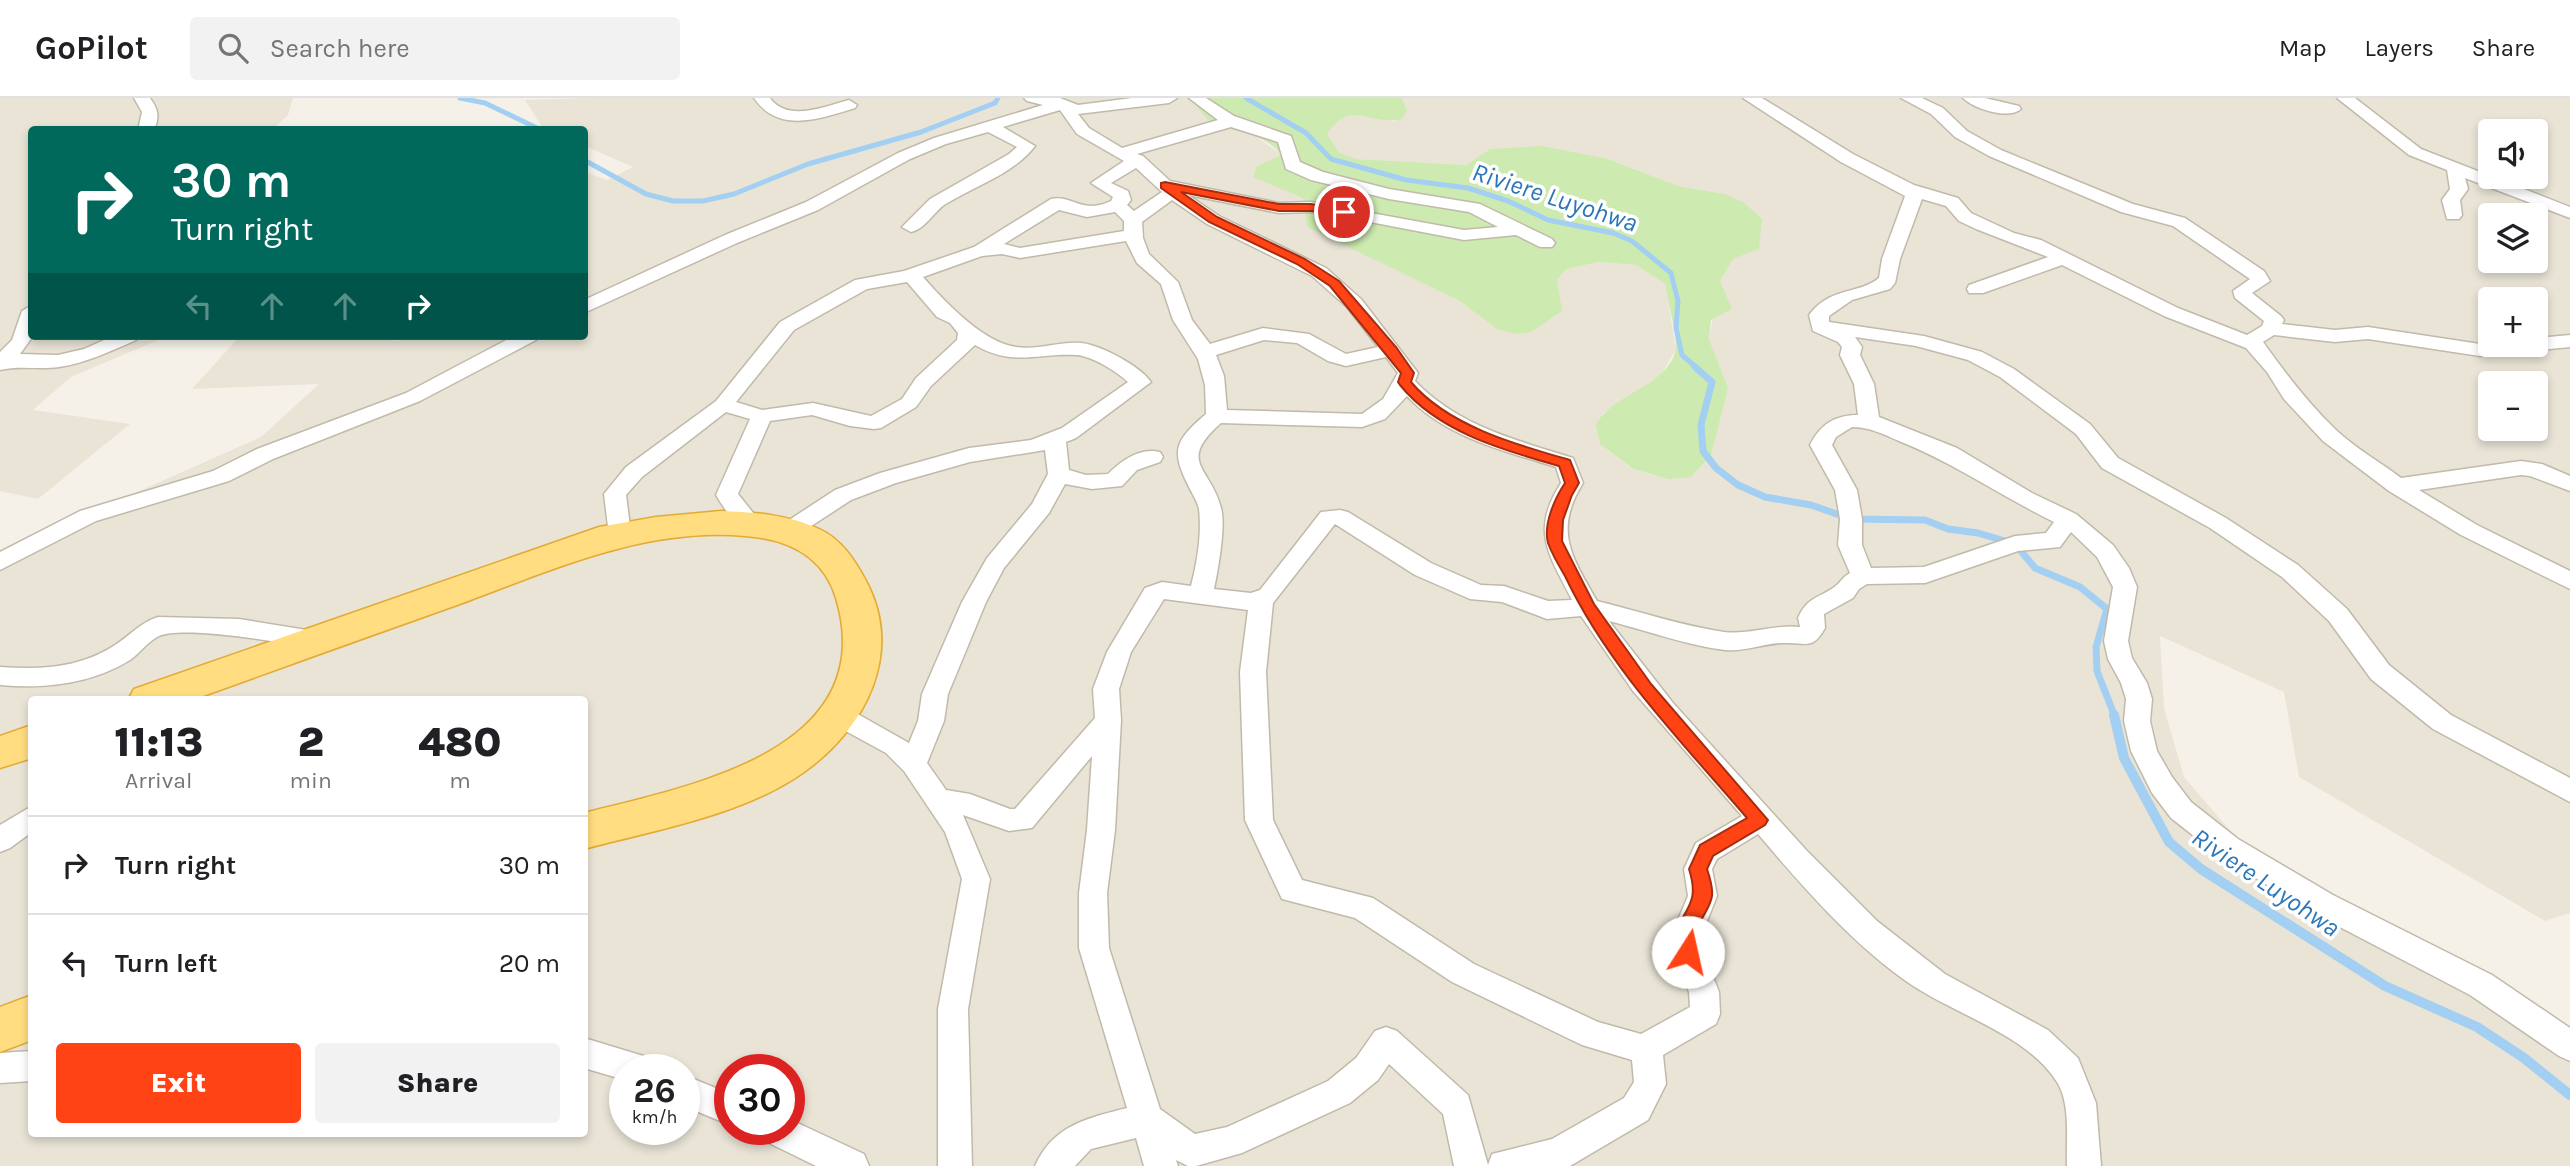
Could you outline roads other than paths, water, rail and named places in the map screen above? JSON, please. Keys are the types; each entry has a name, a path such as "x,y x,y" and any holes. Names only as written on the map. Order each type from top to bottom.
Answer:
{"highway":[{"path":"161,696 620,535 679,524 751,524 788,531 817,544 841,566 859,603 863,640 857,682 838,715 810,746 766,776 704,798 588,830"},
{"path":"0,752 28,742"},
{"path":"0,1030 28,1019"}],"street":[{"path":"142,98 151,108 152,118 148,126"},
{"path":"762,98 766,107 774,113 790,115 823,112 849,105"},
{"path":"1032,98 1048,103 1066,104 1169,98"},
{"path":"1197,98 1215,115 1229,122 1285,139 1292,165 1317,176 1388,194 1474,208 1546,243"},
{"path":"1751,98 1847,158 1908,189 1952,202 1965,217 2063,258 2171,312 2253,344 2275,369 2291,395 2330,436 2397,486 2469,530 2570,581"},
{"path":"1909,98 1937,111 1961,134 1995,153 2127,208 2165,216 2196,232 2258,275 2260,281 2242,291 2242,294 2274,320 2270,329"},
{"path":"1971,98 1991,106 2013,109"},
{"path":"2346,98 2415,152 2570,213"},
{"path":"588,305 731,239 812,206 904,156 940,141 1066,104"},
{"path":"1066,104 1083,131 1128,157 1213,220 1319,272 1354,303 1408,373 1395,400 1369,419 1332,418 1326,421 1216,416 1199,431 1188,450 1188,464 1210,508 1208,564 1201,596"},
{"path":"1216,416 1218,386 1214,370 1181,319 1176,293 1165,276 1146,263 1137,250 1122,195 1099,181 1128,157 1229,122"},
{"path":"911,227 936,203 1015,158 1027,146 991,127"},
{"path":"2453,215 2451,200 2459,189 2455,168"},
{"path":"979,251 1002,249 1020,253 1128,220 1168,189 1279,208 1322,209 1464,235 1519,230"},
{"path":"1820,327 1819,316 1826,307 1845,296 1883,285 1888,279 1891,259 1913,201 1914,195 1908,189"},
{"path":"620,535 615,494 634,472 723,405 787,326 862,284 911,275 979,251 1057,203 1076,212 1103,212 1128,220"},
{"path":"1976,289 2063,258"},
{"path":"788,531 843,495 888,478 970,455 1025,449 1055,439 1069,433 1142,381 1125,368 1081,349 1010,353 968,332 957,319 944,313 911,275"},
{"path":"1,361 21,342 28,322"},
{"path":"1820,327 1845,338 1852,347 1850,355 1864,384 1869,421"},
{"path":"1820,327 1917,340 1975,356 2007,373 2083,429 2110,463 2218,523 2290,571 2338,615 2380,671 2442,722 2489,745 2570,792"},
{"path":"2253,344 2257,336 2270,329 2335,336 2368,333 2478,350"},
{"path":"723,405 762,416 813,409 850,420 874,423 909,403 923,382 967,342 968,332"},
{"path":"1204,352 1263,334 1302,338 1335,357 1346,360 1392,350"},
{"path":"1,361 58,361 91,353 121,340"},
{"path":"0,562 88,516 220,476 265,454 412,397 521,340"},
{"path":"2548,343 2570,341"},
{"path":"1405,382 1418,399 1439,414 1470,430 1508,447 1565,463 1572,483 1564,495 1556,520 1555,541 1587,607 1646,688 1759,820 1869,934 1917,972 2043,1045 2066,1067 2079,1088 2084,1166"},
{"path":"751,524 727,495 762,416"},
{"path":"1863,576 1850,545 1851,519 1846,491 1821,445 1827,433 1850,421 1869,421 1949,453 2024,498 2068,519 2105,551 2117,568 2125,587 2116,641 2120,659 2134,683 2139,699 2137,721 2144,751 2162,785 2181,810 2228,847 2323,904 2482,985 2570,1046"},
{"path":"913,764 930,721 935,694 974,601 995,564 1041,508 1059,474 1055,439"},
{"path":"1059,474 1072,480 1090,483 1114,481 1129,465 1152,457"},
{"path":"2397,486 2521,468 2534,469 2570,484"},
{"path":"1161,1166 1094,948 1093,893 1101,830 1108,720 1106,690 1119,652 1153,594 1162,590 1261,601 1268,596 1329,517 1340,517 1423,569 1478,593 1504,594 1546,610 1587,607 1725,641 1749,641 1783,634 1808,636 1813,628 1810,618 1814,609 1845,592 1850,583 1863,576 1925,575 2015,544 2038,540 2052,542 2068,519"},
{"path":"1261,601 1254,672 1259,820 1292,890 1363,908 1463,973 1593,1035 1647,1050"},
{"path":"0,676 32,680 63,676 118,655 147,630 158,626 228,627 319,640"},
{"path":"838,715 895,746 913,764 957,828 976,879 953,1009 955,1166"},
{"path":"935,799 970,805 1009,820 1022,820 1108,720"},
{"path":"0,840 28,820"},
{"path":"1504,1166 1558,1154 1636,1109 1650,1084 1647,1050 1656,1039 1690,1025 1705,1014 1707,999 1688,952 1685,932 1700,909 1704,889 1698,869 1706,851 1759,820"},
{"path":"1147,1119 1191,1151 1230,1142 1267,1128 1339,1092 1367,1069 1386,1041 1457,1106 1471,1166"},
{"path":"588,1054 609,1060"},
{"path":"0,1068 28,1066"},
{"path":"1052,1166 1081,1136 1147,1119"},
{"path":"805,1143 852,1166"}],"waterway":[{"path":"460,98 485,103 533,126"},
{"path":"588,162 646,194 673,201 703,201 734,194 808,164 921,132 995,103 998,98"},
{"name":"Riviere Luyohwa","path":"1246,98 1306,133 1331,159 1406,180 1468,188 1508,201 1548,220 1613,233 1632,241 1671,273 1678,301 1676,328 1682,355 1697,368"},
{"name":"Riviere Luyohwa","path":"1695,367 1712,382 1701,425 1703,451 1716,468 1738,485 1765,497 1811,505 1851,519 1925,520 1948,529 1978,533 2015,544 2035,568 2080,587 2107,609 2096,647 2097,671 2115,717"},
{"name":"Riviere Luyohwa","path":"2114,715 2124,758 2169,842 2201,869 2385,986 2477,1027 2524,1058 2570,1095"}]}
